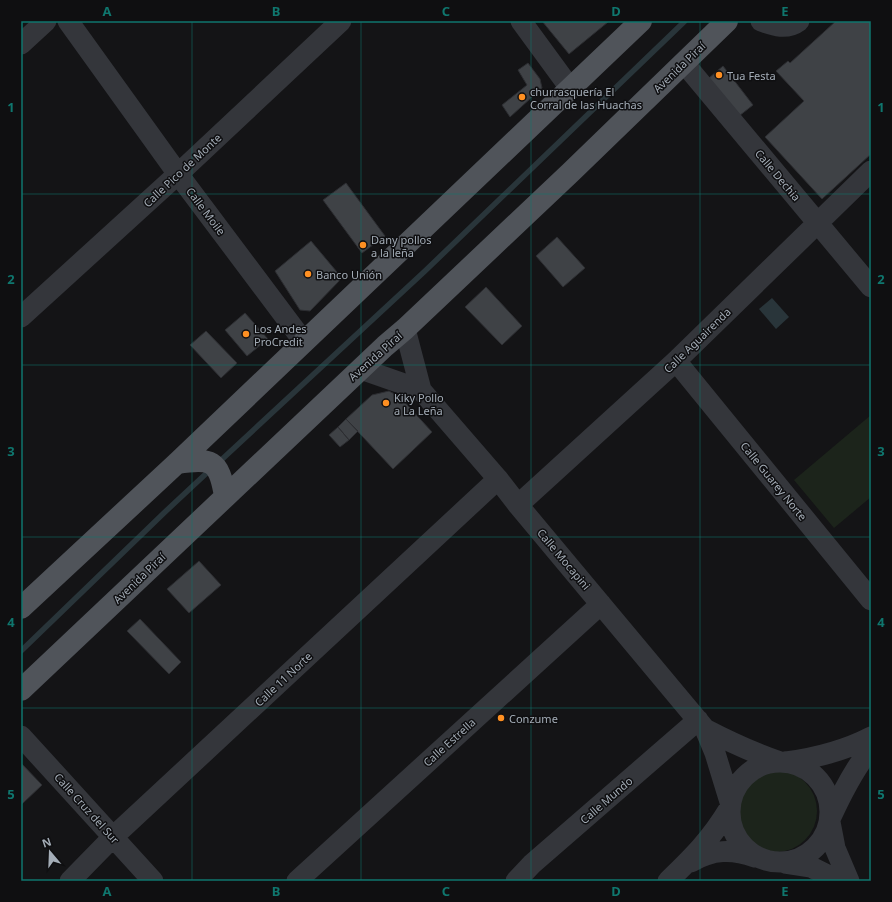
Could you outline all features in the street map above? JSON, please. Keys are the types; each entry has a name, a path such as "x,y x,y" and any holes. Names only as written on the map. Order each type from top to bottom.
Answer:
{"main road":[{"path":"21,608 213,435 304,342 641,21"},
{"name":"Avenida Piraí","path":"21,690 224,488 405,329 684,63 721,23"},
{"path":"213,435 216,453 221,461 230,466 248,468"},
{"path":"183,462 201,460 211,463 219,471 224,488"}],"street":[{"path":"21,44 46,21"},
{"name":"Calle Moile","path":"68,21 178,174 304,342"},
{"name":"Calle Pico de Monte","path":"21,317 178,174 341,21"},
{"path":"521,21 570,88"},
{"path":"761,21 775,27 793,25 799,21"},
{"name":"Calle Dechia","path":"684,63 871,287"},
{"name":"Calle Aguairenda","path":"518,505 676,361 871,171"},
{"name":"Calle Mocapini","path":"405,329 421,390 498,478 518,505 702,725 715,753 730,806"},
{"name":"Calle Guarey Norte","path":"676,361 871,600"},
{"name":"Calle Mocapini","path":"361,369 421,390"},
{"name":"Calle 11 Norte","path":"70,881 113,837 498,478"},
{"name":"Calle Estrella","path":"297,881 602,604"},
{"name":"Calle Mocapini","path":"702,725 742,748 782,762"},
{"name":"Calle Mundo","path":"516,881 532,864 702,725"},
{"name":"Calle Cruz del Sur","path":"21,736 152,881"},
{"path":"668,881 701,849 717,830 730,806 737,786 748,773 763,765 811,758 838,751 871,737"},
{"path":"784,863 800,859 814,850 824,838 830,820 851,776 871,748"},
{"path":"782,762 800,766 814,774 824,786 830,801 830,820 836,848 849,881"},
{"path":"730,806 731,824 736,838 746,850 758,858"},
{"path":"684,866 701,856 720,852 739,852 771,862 811,867 839,881"}],"shaded area":[{"path":"772,298 789,317 776,329 759,309"},
{"path":"871,415 871,497 834,528 794,480"},
{"path":"776,770 792,773 805,782 814,795 817,811 814,827 805,840 792,849 776,852 760,849 747,840 738,827 735,811 738,795 747,782 760,773"}],"building":[{"path":"542,21 607,21 608,22 569,54"},
{"path":"836,21 871,21 871,154 822,199 765,137 804,101 776,71 788,61 790,63"},
{"name":"churrasquería El Corral de las Huachas","path":"528,63 540,79 542,88 510,117 502,105 527,85 518,70"},
{"path":"723,66 753,105 739,116 709,78"},
{"path":"346,183 385,236 362,253 323,200"},
{"path":"557,237 585,268 563,287 536,256"},
{"name":"Banco Unión","path":"311,241 342,278 310,311 300,310 275,271"},
{"path":"486,287 522,326 502,345 465,307"},
{"name":"Los Andes ProCredit","path":"245,313 268,339 247,356 225,330"},
{"path":"206,331 237,363 221,378 190,345"},
{"path":"389,391 400,397 432,432 393,469 346,419 372,395"},
{"path":"346,419 358,431 349,440 338,427"},
{"path":"338,427 349,440 340,447 329,435"},
{"path":"199,561 221,585 189,613 167,589"},
{"path":"140,619 181,662 169,674 127,631"},
{"path":"21,763 42,785 22,804 21,803"}],"waterway":[{"path":"218,463 425,271 685,21"},
{"path":"21,651 211,469"}],"place":[{"name":"Tua Festa","path":"719,75"},
{"name":"churrasquería El Corral de las Huachas","path":"522,97"},
{"name":"Dany pollos a la leña","path":"363,245"},
{"name":"Banco Unión","path":"308,274"},
{"name":"Los Andes ProCredit","path":"246,334"},
{"name":"Kiky Pollo a La Leña","path":"386,403"},
{"name":"Conzume","path":"501,718"}]}
